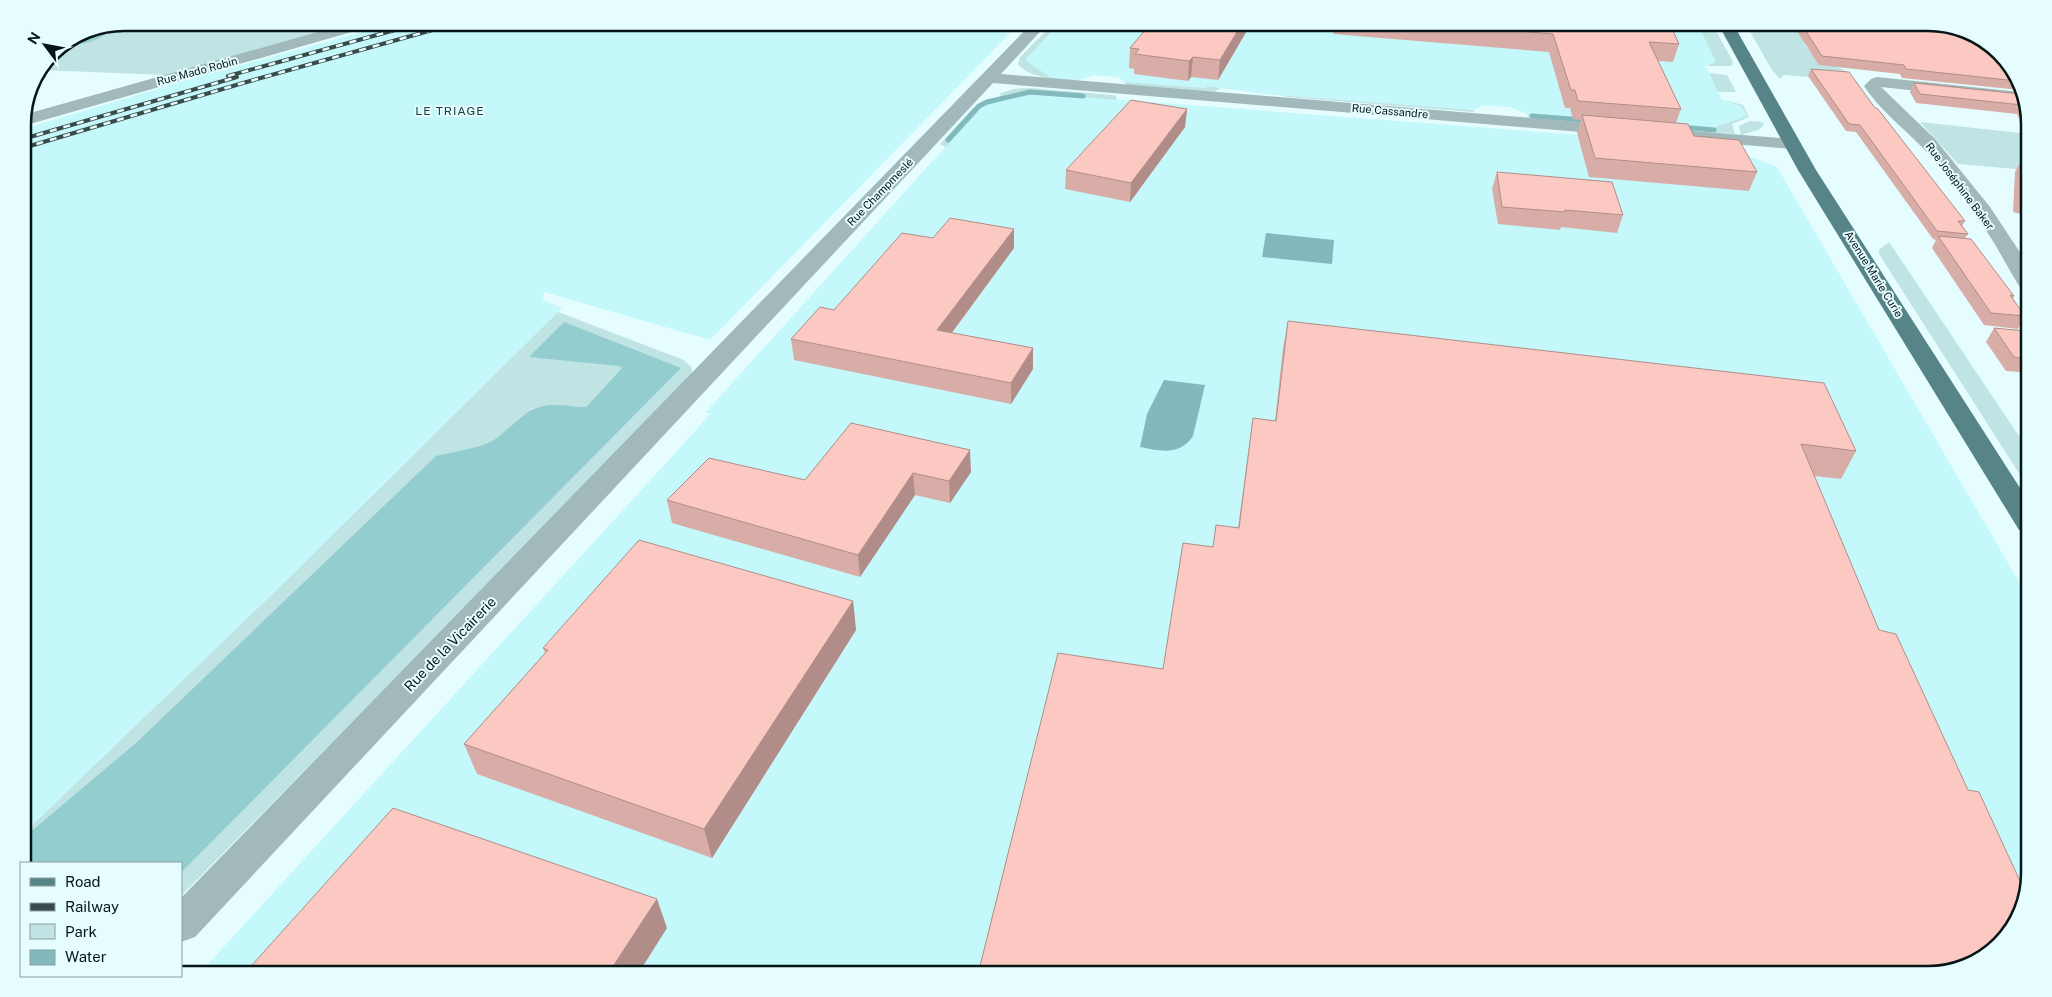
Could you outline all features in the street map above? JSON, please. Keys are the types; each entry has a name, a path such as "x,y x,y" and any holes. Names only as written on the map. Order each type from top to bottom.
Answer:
{"main road":[{"name":"Avenue Marie Curie","path":"1729,31 1792,144 2021,510"}],"street":[{"name":"Rue Mado Robin","path":"31,119 339,31"},
{"name":"Rue Champmeslé","path":"719,362 1033,31"},
{"name":"Rue Cassandre","path":"988,78 1792,144"},
{"name":"Rue Joséphine Baker","path":"2016,96 1888,82 1877,82 1872,85 1928,142 2006,247 2021,271"},
{"path":"2006,247 2021,250"},
{"name":"Rue de la Vicairerie","path":"182,924 719,362"}],"shaded area":[{"path":"366,31 1012,31 710,340 544,292 543,300 562,308 290,577 31,826 31,127 201,76"},
{"path":"1051,31 1701,31 1716,62 1705,65 1722,100 1742,106 1747,116 1713,128 1527,114 1510,107 1484,105 1473,110 1265,94 1207,86 1206,88 1124,82 1118,77 1093,75 1080,80 1051,78 1024,60"},
{"path":"106,33 94,41 77,44 89,38"},
{"path":"1033,93 1723,146 1777,167 2021,585 2021,872 2016,902 2001,929 1984,946 1963,959 1951,963 1927,966 206,966 678,450 711,413 705,413 985,103"},
{"path":"564,322 681,368 182,872 182,862 31,862 31,831 137,742 436,456 472,448 492,441 526,413 542,406 586,407 622,368 619,366 529,357"}],"green space":[{"path":"125,31 327,31 166,75 49,70 70,70 70,50 98,35"},
{"path":"1046,31 1052,31 1025,60 1051,78 1080,80 1056,80 1030,73 1018,64 1020,57"},
{"path":"1701,31 1716,31 1733,62 1731,66 1706,66 1716,62"},
{"path":"1750,31 1797,31 1799,35 1846,40 1804,44 1828,63 1845,70 1829,74 1847,80 1784,75 1780,79 1772,70"},
{"path":"1709,73 1727,75 1736,92 1718,92"},
{"path":"1124,82 1221,88 1214,92 1128,86"},
{"path":"1030,88 1112,95 1116,96 1117,100 1033,93 986,103 946,147 940,144 972,109 982,103 1002,96 999,94 1013,89"},
{"path":"1278,95 1473,110 1474,112 1288,97"},
{"path":"1721,99 1743,105 1749,117 1732,124 1735,134 1535,118 1529,117 1527,114 1713,128 1747,116 1741,106"},
{"path":"1750,121 1762,122 1764,125 1758,130 1741,135 1739,126"},
{"path":"1920,122 2021,133 2021,169 1958,164"},
{"path":"1889,242 2021,439 2021,476 1879,254 1879,250"},
{"path":"558,312 684,360 692,368 691,375 682,387 182,895 182,872 680,368 619,366 622,368 586,407 544,406 533,408 511,428 492,441 476,447 137,742 31,831 31,826 290,577"}],"water":[{"path":"1266,233 1334,240 1332,264 1262,257"},
{"path":"1164,380 1205,385 1193,436 1182,447 1169,451 1140,447 1147,414"}],"building":[{"path":"1144,31 1238,31 1220,60 1193,57 1189,61 1135,54 1139,49 1130,48"},
{"path":"1516,31 1673,31 1679,44 1649,42 1681,109 1578,101 1575,90 1571,90 1553,34"},
{"path":"1806,31 1939,32 1957,36 1979,47 1998,63 2009,80 1906,69 1904,65 1822,56"},
{"path":"1811,69 1849,72 1875,108 1878,109 1965,221 1958,221 1968,234 1937,231 1860,125 1849,124"},
{"path":"1914,83 2015,93 2019,105 1920,94"},
{"path":"1131,100 1187,109 1131,183 1066,170"},
{"path":"1582,115 1688,124 1694,136 1739,140 1757,172 1595,158"},
{"path":"1497,172 1612,182 1623,215 1502,207"},
{"path":"950,218 1014,229 937,330 1033,348 1011,383 791,339 820,307 834,310 902,233 933,238"},
{"path":"1938,236 1971,239 2014,296 2010,295 2021,310 2021,316 1991,313"},
{"path":"1288,321 1824,383 1856,451 1801,444 1879,630 1896,634 1968,790 1979,792 2020,882 2016,902 2005,924 1984,946 1963,959 1951,963 1927,966 980,966 1058,653 1163,669 1183,543 1213,547 1216,525 1239,528 1253,418 1276,421"},
{"path":"1994,328 2021,331 2021,358 2014,357"},
{"path":"851,423 970,450 949,481 913,473 858,555 667,500 709,458 805,480"},
{"path":"639,540 853,601 704,829 464,744 548,650 543,648"},
{"path":"393,808 657,899 613,966 251,966"}],"waterway":[{"path":"948,140 979,106 987,102 1030,92 1083,96"},
{"path":"1532,116 1584,120"},
{"path":"1679,127 1714,130"}],"railway":[{"path":"228,76 391,31"},
{"path":"31,146 429,31"},
{"path":"31,137 237,77"}],"district":[{"name":"LE TRIAGE","path":"450,111"}]}
